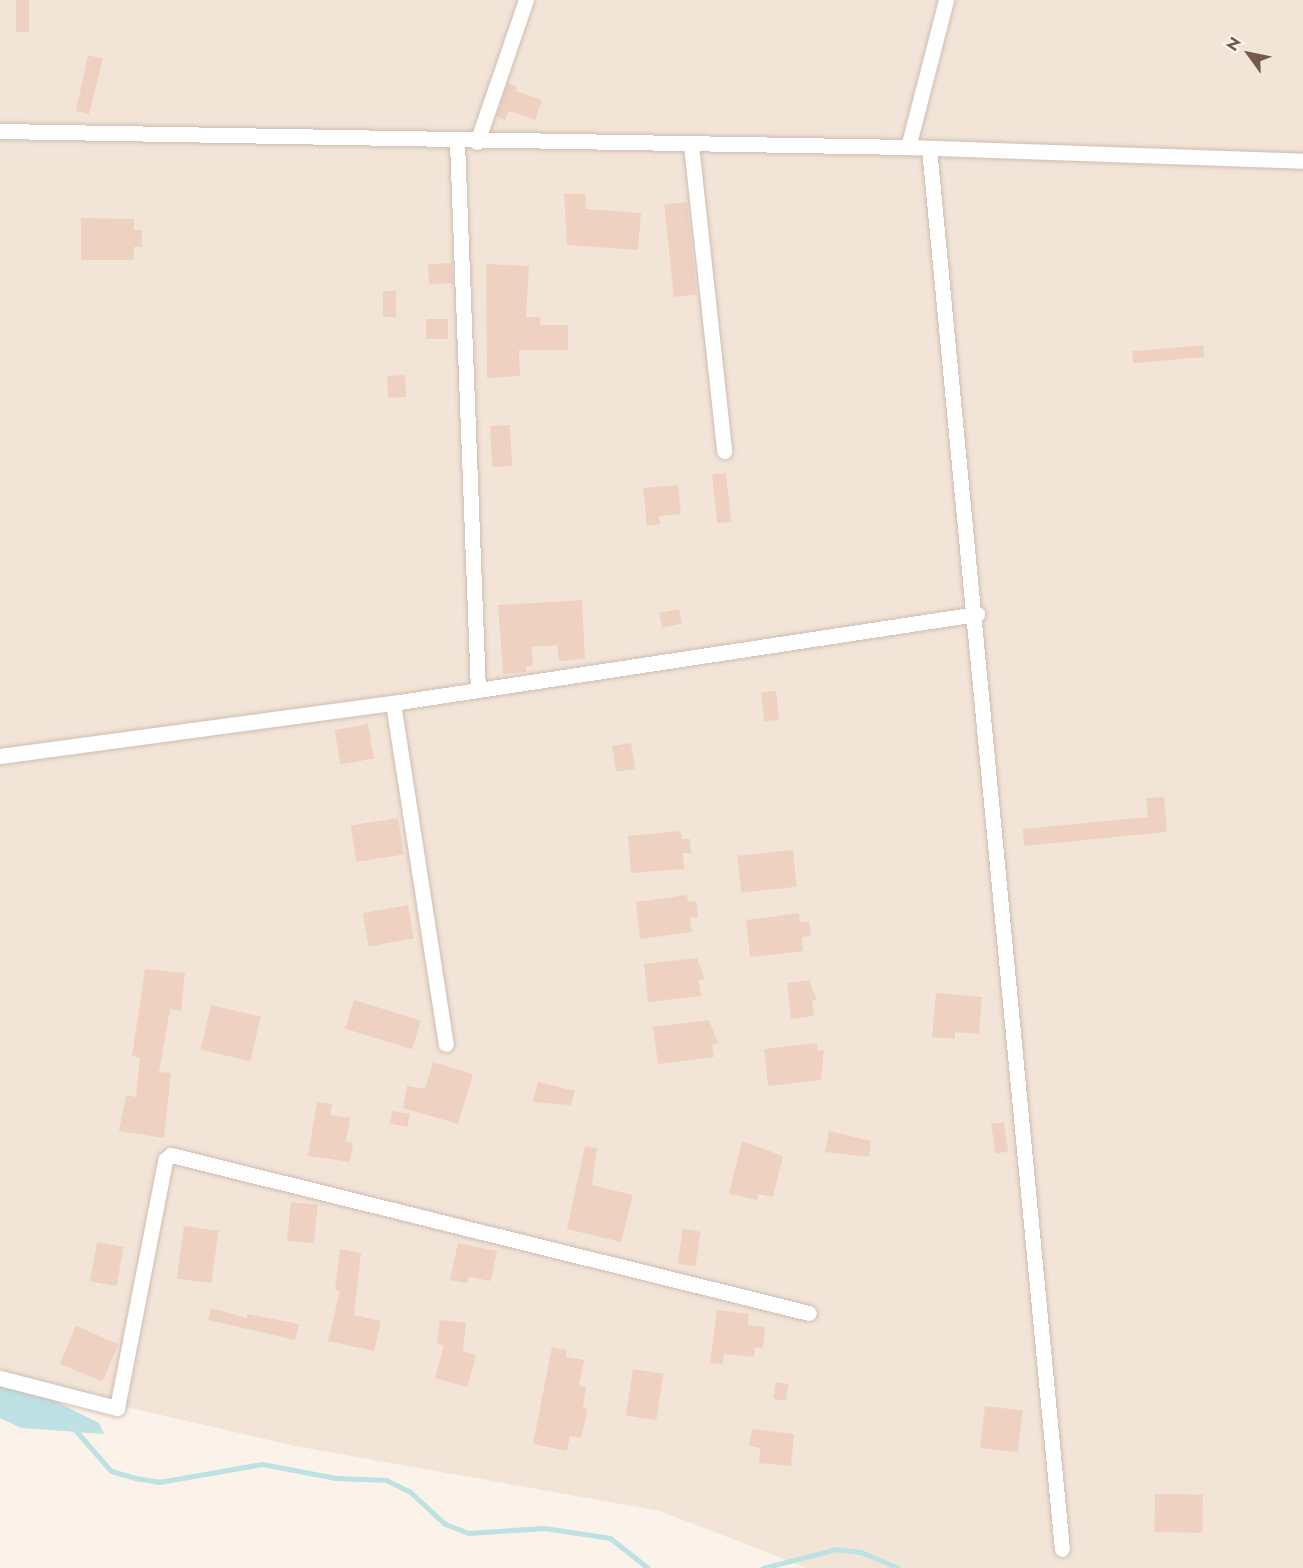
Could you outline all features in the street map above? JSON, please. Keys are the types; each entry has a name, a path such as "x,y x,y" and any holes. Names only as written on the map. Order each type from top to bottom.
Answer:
{"street":[{"path":"477,142 526,0"},
{"path":"909,147 946,0"},
{"path":"0,131 457,142 909,147 1303,161"},
{"path":"457,142 478,690"},
{"path":"691,145 724,451"},
{"path":"929,148 977,614 1062,1549"},
{"path":"0,756 393,704 977,614"},
{"path":"393,704 446,1044"},
{"path":"0,1378 117,1408 165,1160 171,1155 808,1313"}],"shaded area":[{"path":"0,0 1303,0 1303,1568 807,1568 660,1511 295,1446 0,1378"}],"water":[{"path":"0,1385 31,1389 99,1423 104,1434 21,1428 0,1418"}],"building":[{"path":"16,0 29,0 29,32 16,32"},
{"path":"88,55 103,59 89,114 76,111"},
{"path":"508,83 517,87 516,91 542,100 535,120 509,111 505,120 496,116"},
{"path":"564,194 585,194 586,209 641,213 638,250 567,245"},
{"path":"687,202 697,294 674,297 664,204"},
{"path":"81,218 134,219 134,230 142,230 142,247 134,247 134,260 81,260"},
{"path":"452,263 453,283 429,284 428,264"},
{"path":"486,264 529,266 526,317 540,317 540,325 568,325 568,350 519,350 520,376 487,378"},
{"path":"383,291 396,291 396,317 383,317"},
{"path":"426,319 448,319 448,339 426,339"},
{"path":"1203,345 1204,357 1133,363 1132,351"},
{"path":"405,375 406,397 388,398 387,376"},
{"path":"510,425 512,466 492,467 490,426"},
{"path":"726,473 731,522 717,523 712,474"},
{"path":"678,485 681,514 659,516 660,524 647,526 643,488"},
{"path":"582,600 585,659 559,661 557,645 532,647 533,666 526,666 526,672 503,674 498,605"},
{"path":"679,609 682,624 662,628 659,613"},
{"path":"776,691 779,720 764,721 761,693"},
{"path":"368,724 374,758 341,764 335,730"},
{"path":"631,743 635,769 616,772 612,746"},
{"path":"1164,797 1167,832 1024,846 1023,829 1148,817 1146,798"},
{"path":"398,818 404,855 356,862 351,826"},
{"path":"681,831 682,839 690,839 691,853 683,853 684,869 631,873 628,836"},
{"path":"793,850 797,887 741,893 737,856"},
{"path":"687,895 688,902 696,901 698,917 690,918 692,932 640,939 636,902"},
{"path":"408,905 414,938 369,946 363,913"},
{"path":"799,913 800,922 809,921 811,936 802,937 803,951 750,957 746,920"},
{"path":"697,958 705,979 699,980 701,996 648,1002 644,964"},
{"path":"145,969 185,973 181,1011 170,1009 159,1072 171,1073 164,1138 119,1131 126,1095 136,1097 140,1058 132,1056"},
{"path":"809,980 817,1000 812,1001 814,1016 791,1019 787,983"},
{"path":"936,993 982,997 979,1034 955,1032 955,1039 932,1037"},
{"path":"354,1000 421,1020 412,1049 345,1029"},
{"path":"211,1005 261,1016 250,1061 201,1050"},
{"path":"709,1020 718,1043 712,1044 714,1057 658,1064 653,1027"},
{"path":"817,1043 817,1051 824,1050 821,1080 768,1086 764,1049"},
{"path":"433,1062 473,1074 458,1124 403,1108 407,1086 425,1089"},
{"path":"538,1082 575,1091 571,1105 533,1102"},
{"path":"317,1102 332,1104 330,1115 350,1118 346,1142 353,1143 350,1162 308,1156"},
{"path":"392,1111 410,1114 408,1127 390,1124"},
{"path":"1004,1122 1008,1152 995,1154 991,1124"},
{"path":"829,1131 871,1141 869,1157 825,1152"},
{"path":"742,1141 783,1156 773,1197 758,1194 757,1200 729,1194"},
{"path":"585,1146 597,1148 592,1185 633,1195 621,1242 567,1229"},
{"path":"291,1202 318,1205 314,1244 287,1241"},
{"path":"184,1226 219,1231 211,1283 177,1278"},
{"path":"683,1229 701,1232 695,1266 678,1264"},
{"path":"97,1242 124,1247 117,1286 90,1281"},
{"path":"458,1243 497,1251 491,1281 468,1277 467,1283 450,1280"},
{"path":"340,1249 361,1253 354,1315 381,1321 374,1351 328,1341 340,1291 335,1290"},
{"path":"211,1308 247,1318 247,1314 299,1324 295,1340 208,1320"},
{"path":"717,1310 749,1314 748,1325 765,1327 763,1348 755,1347 754,1357 724,1354 723,1364 710,1363"},
{"path":"440,1320 466,1323 463,1351 476,1355 467,1387 435,1378 444,1345 437,1344"},
{"path":"76,1326 118,1344 102,1382 60,1364"},
{"path":"552,1347 567,1350 566,1357 584,1360 579,1386 586,1387 583,1408 588,1409 581,1438 570,1436 567,1451 533,1444"},
{"path":"633,1369 664,1374 656,1420 626,1415"},
{"path":"776,1382 789,1384 786,1401 773,1399"},
{"path":"985,1406 1023,1411 1018,1452 980,1448"},
{"path":"752,1429 794,1434 791,1466 759,1463 760,1448 749,1446"},
{"path":"1155,1494 1203,1495 1202,1533 1154,1532"}],"waterway":[{"path":"76,1431 111,1471 135,1478 159,1482 262,1464 336,1478 386,1480 409,1491 445,1524 468,1533 544,1528 610,1538 648,1568"},
{"path":"763,1568 836,1549 861,1552 898,1568"}]}
